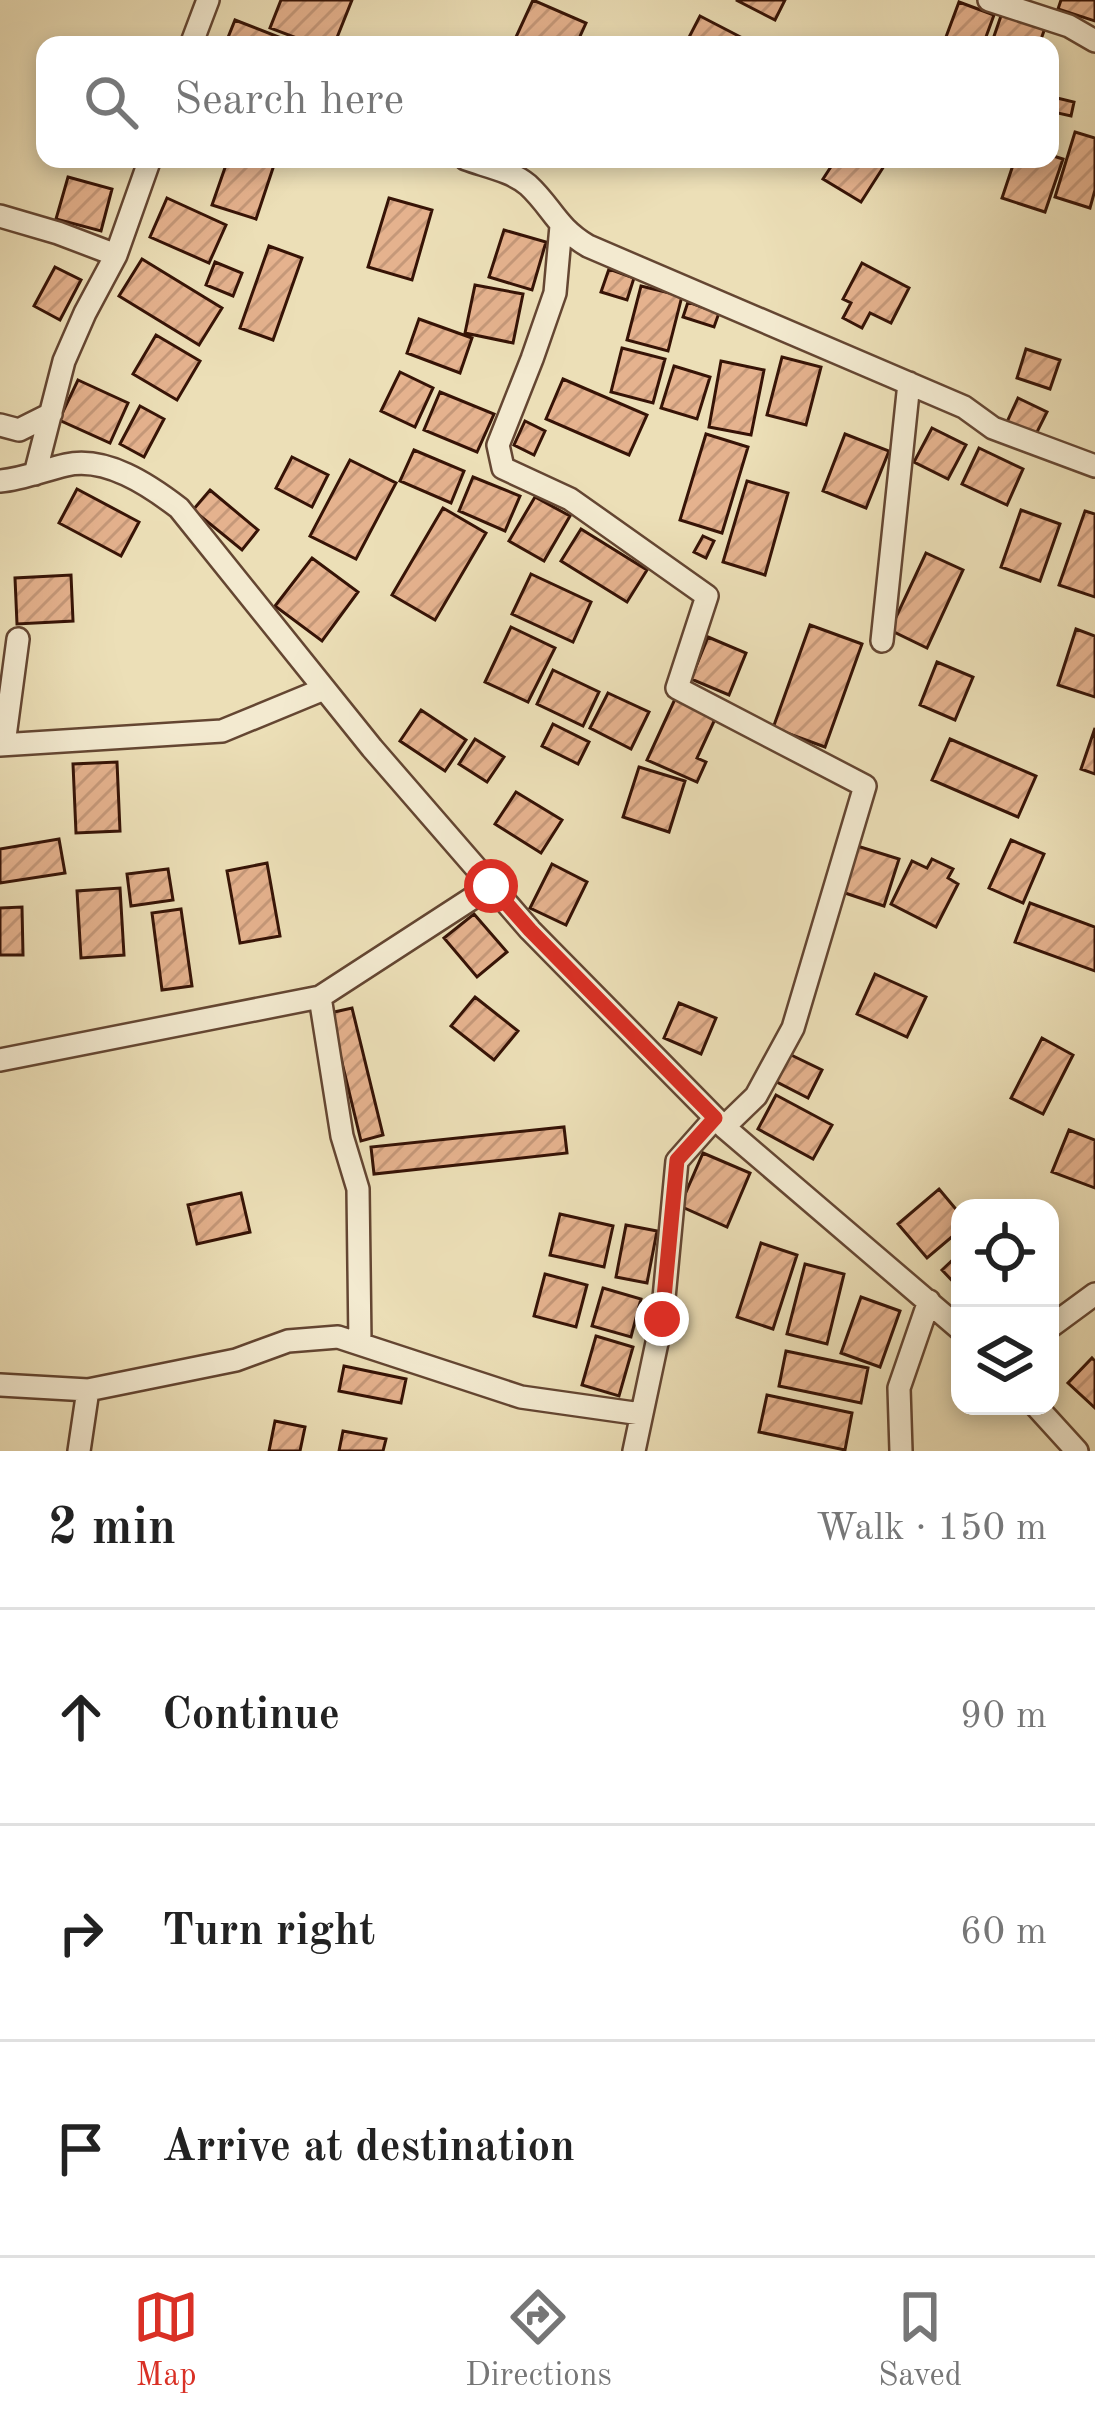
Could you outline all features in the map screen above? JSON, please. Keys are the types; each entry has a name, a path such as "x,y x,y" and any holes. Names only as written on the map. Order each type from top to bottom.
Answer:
{"street":[{"path":"194,36 208,0"},
{"path":"989,0 1069,26 1095,41"},
{"path":"35,474 64,361 116,255 147,168"},
{"path":"491,168 528,185 561,226 588,246 964,407 993,428 1095,466"},
{"path":"0,216 116,255"},
{"path":"561,226 555,293 498,445 502,469 570,499 706,596 677,688 865,786 793,1028 756,1096 677,1160 662,1319 634,1451"},
{"path":"882,641 909,383"},
{"path":"0,425 19,430 51,414"},
{"path":"0,481 72,464 101,467 144,482 179,508 324,689 530,930 719,1123 951,1321"},
{"path":"18,639 2,744 222,731 324,689"},
{"path":"0,1060 320,998 491,886"},
{"path":"320,998 343,1136 358,1189 360,1343"},
{"path":"1059,1320 1095,1294"},
{"path":"901,1451 899,1388 929,1301"},
{"path":"0,1385 88,1390 236,1360 288,1341 338,1337 521,1397 641,1414"},
{"path":"79,1451 88,1390"},
{"path":"1044,1415 1078,1451"}],"building":[{"path":"281,0 352,0 338,36 291,36 270,28"},
{"path":"533,0 586,23 580,36 516,36"},
{"path":"736,0 785,0 775,20"},
{"path":"1061,0 1095,0 1095,21 1058,9"},
{"path":"959,2 994,15 986,36 946,36"},
{"path":"1002,13 1045,28 1042,36 994,36"},
{"path":"700,16 739,36 690,36"},
{"path":"235,20 276,36 229,36"},
{"path":"1059,98 1074,102 1071,116 1059,113"},
{"path":"1075,132 1095,138 1095,190 1090,208 1055,197"},
{"path":"1059,158 1063,159 1045,212 1002,198 1012,168 1059,168"},
{"path":"225,168 273,168 256,219 212,205"},
{"path":"830,168 883,168 861,202 823,179"},
{"path":"68,177 112,189 101,231 56,219"},
{"path":"167,198 226,225 209,263 150,237"},
{"path":"389,198 432,210 412,280 368,267"},
{"path":"504,230 546,242 532,290 489,277"},
{"path":"269,246 302,258 273,340 240,328"},
{"path":"142,259 222,308 199,345 119,296"},
{"path":"215,262 242,273 233,296 206,285"},
{"path":"862,263 909,288 891,323 870,313 862,328 843,318 851,303 843,299"},
{"path":"55,267 81,280 60,320 34,306"},
{"path":"609,269 634,278 627,300 601,292"},
{"path":"475,285 523,294 513,343 465,333"},
{"path":"641,286 682,296 668,351 627,340"},
{"path":"688,302 719,313 714,327 683,317"},
{"path":"419,319 472,338 460,373 407,353"},
{"path":"156,335 200,361 177,400 133,374"},
{"path":"622,348 665,359 653,403 611,392"},
{"path":"1026,349 1060,360 1050,389 1017,378"},
{"path":"782,357 821,367 806,425 767,415"},
{"path":"721,361 764,370 751,435 709,427"},
{"path":"674,366 710,377 697,419 661,408"},
{"path":"400,372 433,388 415,427 381,411"},
{"path":"563,379 647,415 629,455 546,419"},
{"path":"78,380 128,403 110,443 59,420"},
{"path":"440,392 494,414 477,452 424,430"},
{"path":"1018,398 1047,412 1034,438 1006,424"},
{"path":"140,406 164,419 144,457 120,444"},
{"path":"525,421 545,431 534,455 514,445"},
{"path":"932,428 966,445 948,479 914,462"},
{"path":"706,434 748,447 722,533 680,520"},
{"path":"845,434 889,451 866,508 823,491"},
{"path":"979,448 1023,469 1007,505 962,484"},
{"path":"414,450 464,471 451,503 400,481"},
{"path":"292,457 328,475 312,507 276,488"},
{"path":"350,460 396,483 356,559 310,536"},
{"path":"473,477 520,496 505,531 459,511"},
{"path":"747,481 788,493 765,575 723,562"},
{"path":"77,489 139,522 121,556 59,523"},
{"path":"210,490 258,530 242,550 193,510"},
{"path":"535,497 570,516 544,561 509,541"},
{"path":"443,508 486,533 435,620 392,595"},
{"path":"1021,510 1060,524 1040,581 1001,567"},
{"path":"1085,511 1095,514 1095,597 1059,585"},
{"path":"581,529 647,570 627,602 561,561"},
{"path":"703,536 714,541 706,558 694,552"},
{"path":"926,553 963,570 927,648 890,630"},
{"path":"312,558 358,592 322,641 275,606"},
{"path":"531,574 591,602 573,642 512,614"},
{"path":"71,575 73,621 17,624 15,578"},
{"path":"810,625 862,644 825,747 773,728"},
{"path":"511,627 555,648 528,702 485,682"},
{"path":"1076,629 1095,636 1095,697 1058,685"},
{"path":"708,637 746,653 729,695 691,679"},
{"path":"937,662 973,677 955,720 920,705"},
{"path":"553,670 599,692 583,726 537,704"},
{"path":"608,693 649,712 631,749 590,728"},
{"path":"675,699 716,717 697,758 706,762 697,782 647,760"},
{"path":"421,710 466,740 445,771 400,741"},
{"path":"553,724 589,742 578,764 542,746"},
{"path":"1095,728 1095,774 1081,769"},
{"path":"475,739 504,757 487,782 459,764"},
{"path":"950,739 1036,776 1018,817 932,780"},
{"path":"117,762 120,831 76,833 73,764"},
{"path":"639,767 685,781 669,832 623,817"},
{"path":"516,792 562,820 541,853 495,824"},
{"path":"59,839 65,873 0,883 0,849"},
{"path":"1011,840 1044,854 1023,903 989,888"},
{"path":"854,845 899,859 884,906 839,891"},
{"path":"932,859 953,869 948,878 958,884 936,927 891,904 912,861 927,868"},
{"path":"267,863 280,936 240,943 227,871"},
{"path":"552,864 587,882 566,925 530,908"},
{"path":"168,869 173,900 131,906 127,874"},
{"path":"120,888 124,955 81,958 77,891"},
{"path":"1030,903 1095,927 1095,971 1015,942"},
{"path":"22,907 23,955 0,955 0,908"},
{"path":"181,909 192,986 162,990 152,913"},
{"path":"474,914 507,952 477,977 444,938"},
{"path":"875,974 926,997 907,1037 857,1014"},
{"path":"475,997 518,1031 494,1060 451,1026"},
{"path":"679,1003 716,1018 701,1054 664,1038"},
{"path":"352,1008 383,1135 361,1141 330,1013"},
{"path":"1042,1038 1073,1055 1043,1114 1011,1098"},
{"path":"787,1053 822,1070 808,1098 773,1080"},
{"path":"776,1095 832,1125 813,1159 758,1129"},
{"path":"564,1127 567,1153 374,1174 371,1147"},
{"path":"1069,1130 1095,1140 1095,1188 1052,1172"},
{"path":"703,1153 750,1173 727,1227 680,1206"},
{"path":"939,1189 951,1203 951,1238 927,1258 898,1224"},
{"path":"241,1193 250,1232 197,1244 188,1205"},
{"path":"560,1214 613,1226 604,1267 550,1255"},
{"path":"626,1225 657,1231 647,1283 616,1277"},
{"path":"761,1243 797,1255 773,1329 737,1317"},
{"path":"805,1264 844,1274 827,1344 787,1334"},
{"path":"545,1274 587,1285 576,1327 534,1316"},
{"path":"603,1288 641,1299 631,1337 592,1326"},
{"path":"861,1297 900,1311 880,1367 841,1353"},
{"path":"596,1336 633,1347 619,1396 582,1385"},
{"path":"786,1351 868,1368 861,1403 779,1386"},
{"path":"1092,1358 1095,1361 1095,1408 1068,1383"},
{"path":"344,1366 406,1379 401,1403 339,1391"},
{"path":"767,1395 852,1413 845,1450 759,1432"},
{"path":"275,1421 305,1427 300,1451 269,1451"},
{"path":"343,1431 386,1439 383,1451 339,1451"}],"route":[{"path":"491,886 715,1118 677,1160 662,1319"}]}
